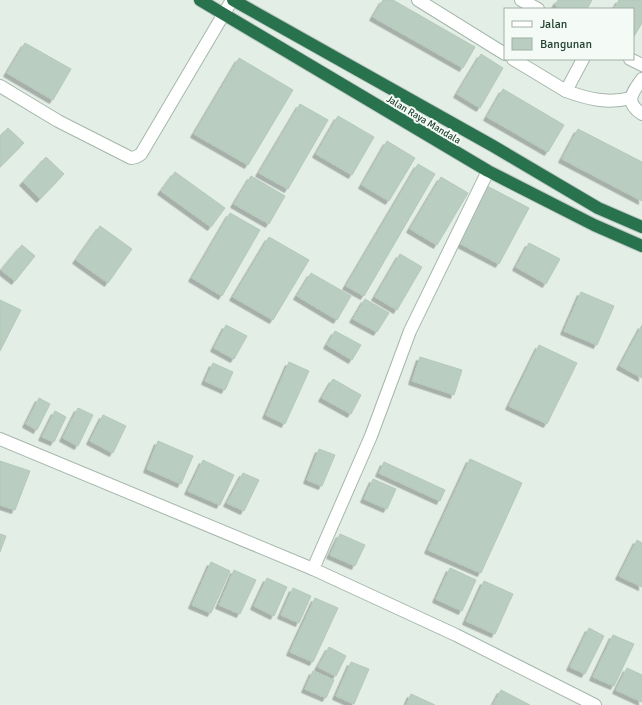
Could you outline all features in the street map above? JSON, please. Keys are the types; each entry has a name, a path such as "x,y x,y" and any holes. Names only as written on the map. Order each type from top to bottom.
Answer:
{"highway":[{"name":"Jalan Raya Mandala","path":"200,0 488,171 594,225 642,246"},
{"name":"Jalan Raya Mandala","path":"233,0 493,146 598,208 642,227"},
{"path":"402,120 411,100"}],"street":[{"path":"0,86 58,121 131,158 136,157 141,154 233,0"},
{"path":"418,0 504,53"},
{"path":"521,0 536,8"},
{"path":"515,60 566,90 590,99 617,102 631,98"},
{"path":"566,90 582,60"},
{"path":"632,60 642,65"},
{"path":"642,79 632,93 631,98 633,105 642,114"},
{"path":"313,569 371,436 410,331 488,171"},
{"path":"0,439 313,569 456,635 594,705"}],"building":[{"path":"383,0 393,0 475,47 463,68 373,17"},
{"path":"558,0 592,0 588,8 560,8 555,5"},
{"path":"619,0 642,0 642,23 634,36 634,8 615,8"},
{"path":"25,43 71,69 53,100 7,73"},
{"path":"481,54 503,68 480,108 457,94"},
{"path":"239,58 293,90 248,165 194,134"},
{"path":"503,89 564,125 548,152 487,117"},
{"path":"300,104 328,120 288,189 259,173"},
{"path":"338,116 374,137 352,175 316,154"},
{"path":"8,128 24,143 0,167 0,136"},
{"path":"578,129 642,162 642,201 562,159"},
{"path":"387,141 415,158 389,201 362,185"},
{"path":"46,157 64,174 40,199 23,182"},
{"path":"418,164 435,174 364,296 346,286"},
{"path":"175,172 225,208 211,227 161,191"},
{"path":"251,176 285,196 269,224 234,204"},
{"path":"441,177 468,193 437,245 410,229"},
{"path":"487,186 529,208 499,264 457,242"},
{"path":"230,213 260,230 222,296 192,278"},
{"path":"100,226 132,249 108,283 76,260"},
{"path":"269,237 309,260 273,320 233,297"},
{"path":"529,243 560,259 546,284 516,267"},
{"path":"22,245 35,256 15,281 1,270"},
{"path":"400,254 422,267 397,310 375,297"},
{"path":"311,273 351,296 337,320 297,296"},
{"path":"581,292 614,306 597,345 564,331"},
{"path":"365,299 389,313 377,332 353,319"},
{"path":"0,300 21,310 0,351"},
{"path":"226,325 247,336 234,359 214,348"},
{"path":"642,325 642,378 620,366"},
{"path":"335,331 361,345 352,360 327,345"},
{"path":"539,345 577,363 547,424 509,406"},
{"path":"420,357 462,370 454,395 412,381"},
{"path":"289,362 309,371 285,424 266,415"},
{"path":"213,363 233,372 225,390 205,381"},
{"path":"333,379 361,395 351,414 322,398"},
{"path":"39,398 50,404 37,430 26,424"},
{"path":"78,408 93,415 78,446 63,438"},
{"path":"55,411 66,417 54,442 42,437"},
{"path":"103,415 126,426 113,453 90,441"},
{"path":"158,441 193,456 181,484 147,469"},
{"path":"319,449 335,455 322,486 307,480"},
{"path":"470,459 522,483 481,573 428,550"},
{"path":"203,460 234,475 220,505 188,491"},
{"path":"0,461 30,471 15,510 0,505"},
{"path":"384,462 445,490 440,501 379,473"},
{"path":"243,473 259,480 244,511 227,503"},
{"path":"373,479 396,489 387,509 364,499"},
{"path":"0,534 6,536 0,552"},
{"path":"340,534 365,545 355,566 330,555"},
{"path":"637,540 642,543 642,587 619,576"},
{"path":"211,562 230,571 211,613 192,605"},
{"path":"450,568 476,580 462,611 436,599"},
{"path":"234,570 256,580 240,614 219,605"},
{"path":"267,578 287,587 274,616 254,606"},
{"path":"484,581 513,594 495,634 466,621"},
{"path":"293,588 311,596 299,623 281,615"},
{"path":"315,598 338,608 313,662 290,652"},
{"path":"589,628 604,636 585,674 570,667"},
{"path":"613,635 634,644 614,686 593,677"},
{"path":"329,647 346,656 336,676 318,667"},
{"path":"351,662 369,669 354,704 336,696"},
{"path":"627,668 642,675 642,702 616,690"},
{"path":"313,671 334,680 326,698 305,689"},
{"path":"501,690 530,705 493,705"},
{"path":"411,694 435,705 406,705"}]}
